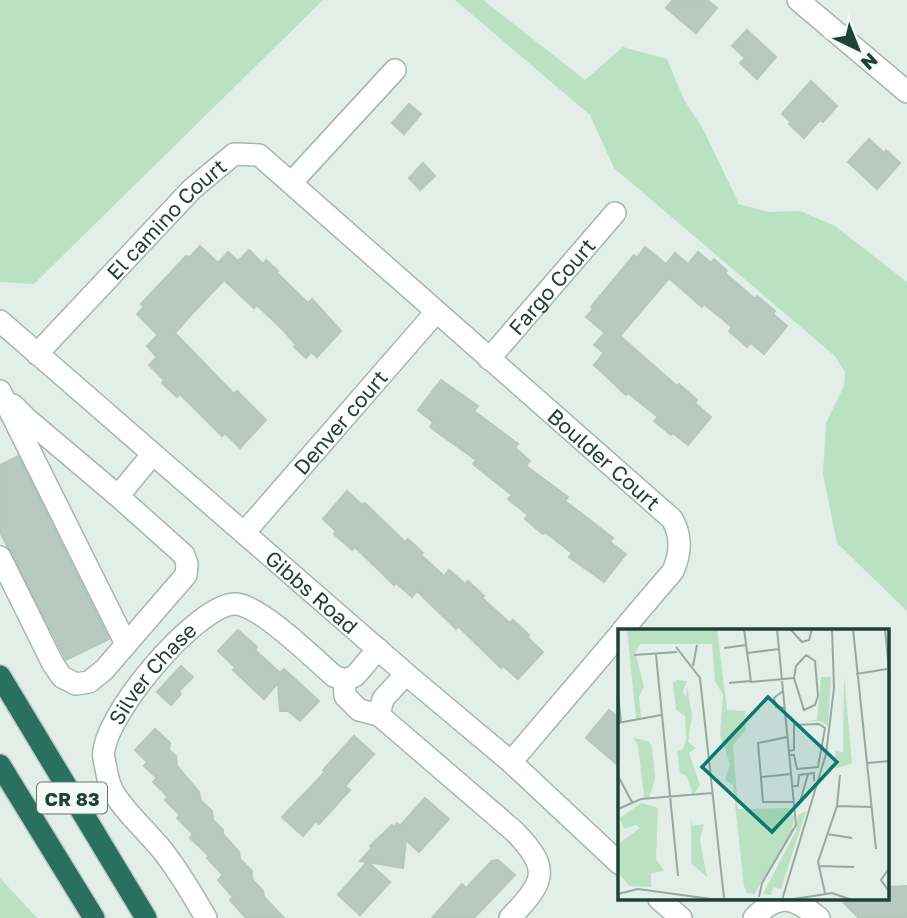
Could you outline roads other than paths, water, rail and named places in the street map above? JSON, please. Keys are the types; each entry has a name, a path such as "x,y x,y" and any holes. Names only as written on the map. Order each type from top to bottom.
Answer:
{"highway":[{"name":"CR 83","path":"0,676 146,918"},
{"name":"CR 83","path":"0,765 94,918"}],"street":[{"path":"798,0 907,92"},
{"path":"291,183 395,70"},
{"name":"El camino Court","path":"37,354 192,189 234,154 259,155 436,312"},
{"name":"Fargo Court","path":"489,359 615,213"},
{"name":"Boulder Court","path":"436,312 665,511 676,526 679,551 673,571 624,629"},
{"name":"Denver court","path":"244,533 436,312"},
{"name":"Gibbs Road","path":"0,321 510,762 618,862"},
{"path":"0,390 27,419 184,555 187,564 186,575 104,670 89,682 76,684 62,677 53,664 0,557"},
{"path":"0,390 126,644"},
{"path":"118,496 152,455"},
{"name":"Silver Chase","path":"206,918 190,889 162,850 110,786 103,754 111,731 136,686 181,636 209,613 234,604 254,608 334,676 344,680"},
{"name":"Boulder Court","path":"510,762 618,636"},
{"path":"378,649 355,676 344,680 345,696 359,710 379,715 515,832 534,852 539,871 536,891 510,918"},
{"path":"379,715 383,699 406,674"},
{"path":"660,900 681,918"},
{"path":"754,918 766,905 784,900 799,902 819,918"}]}
